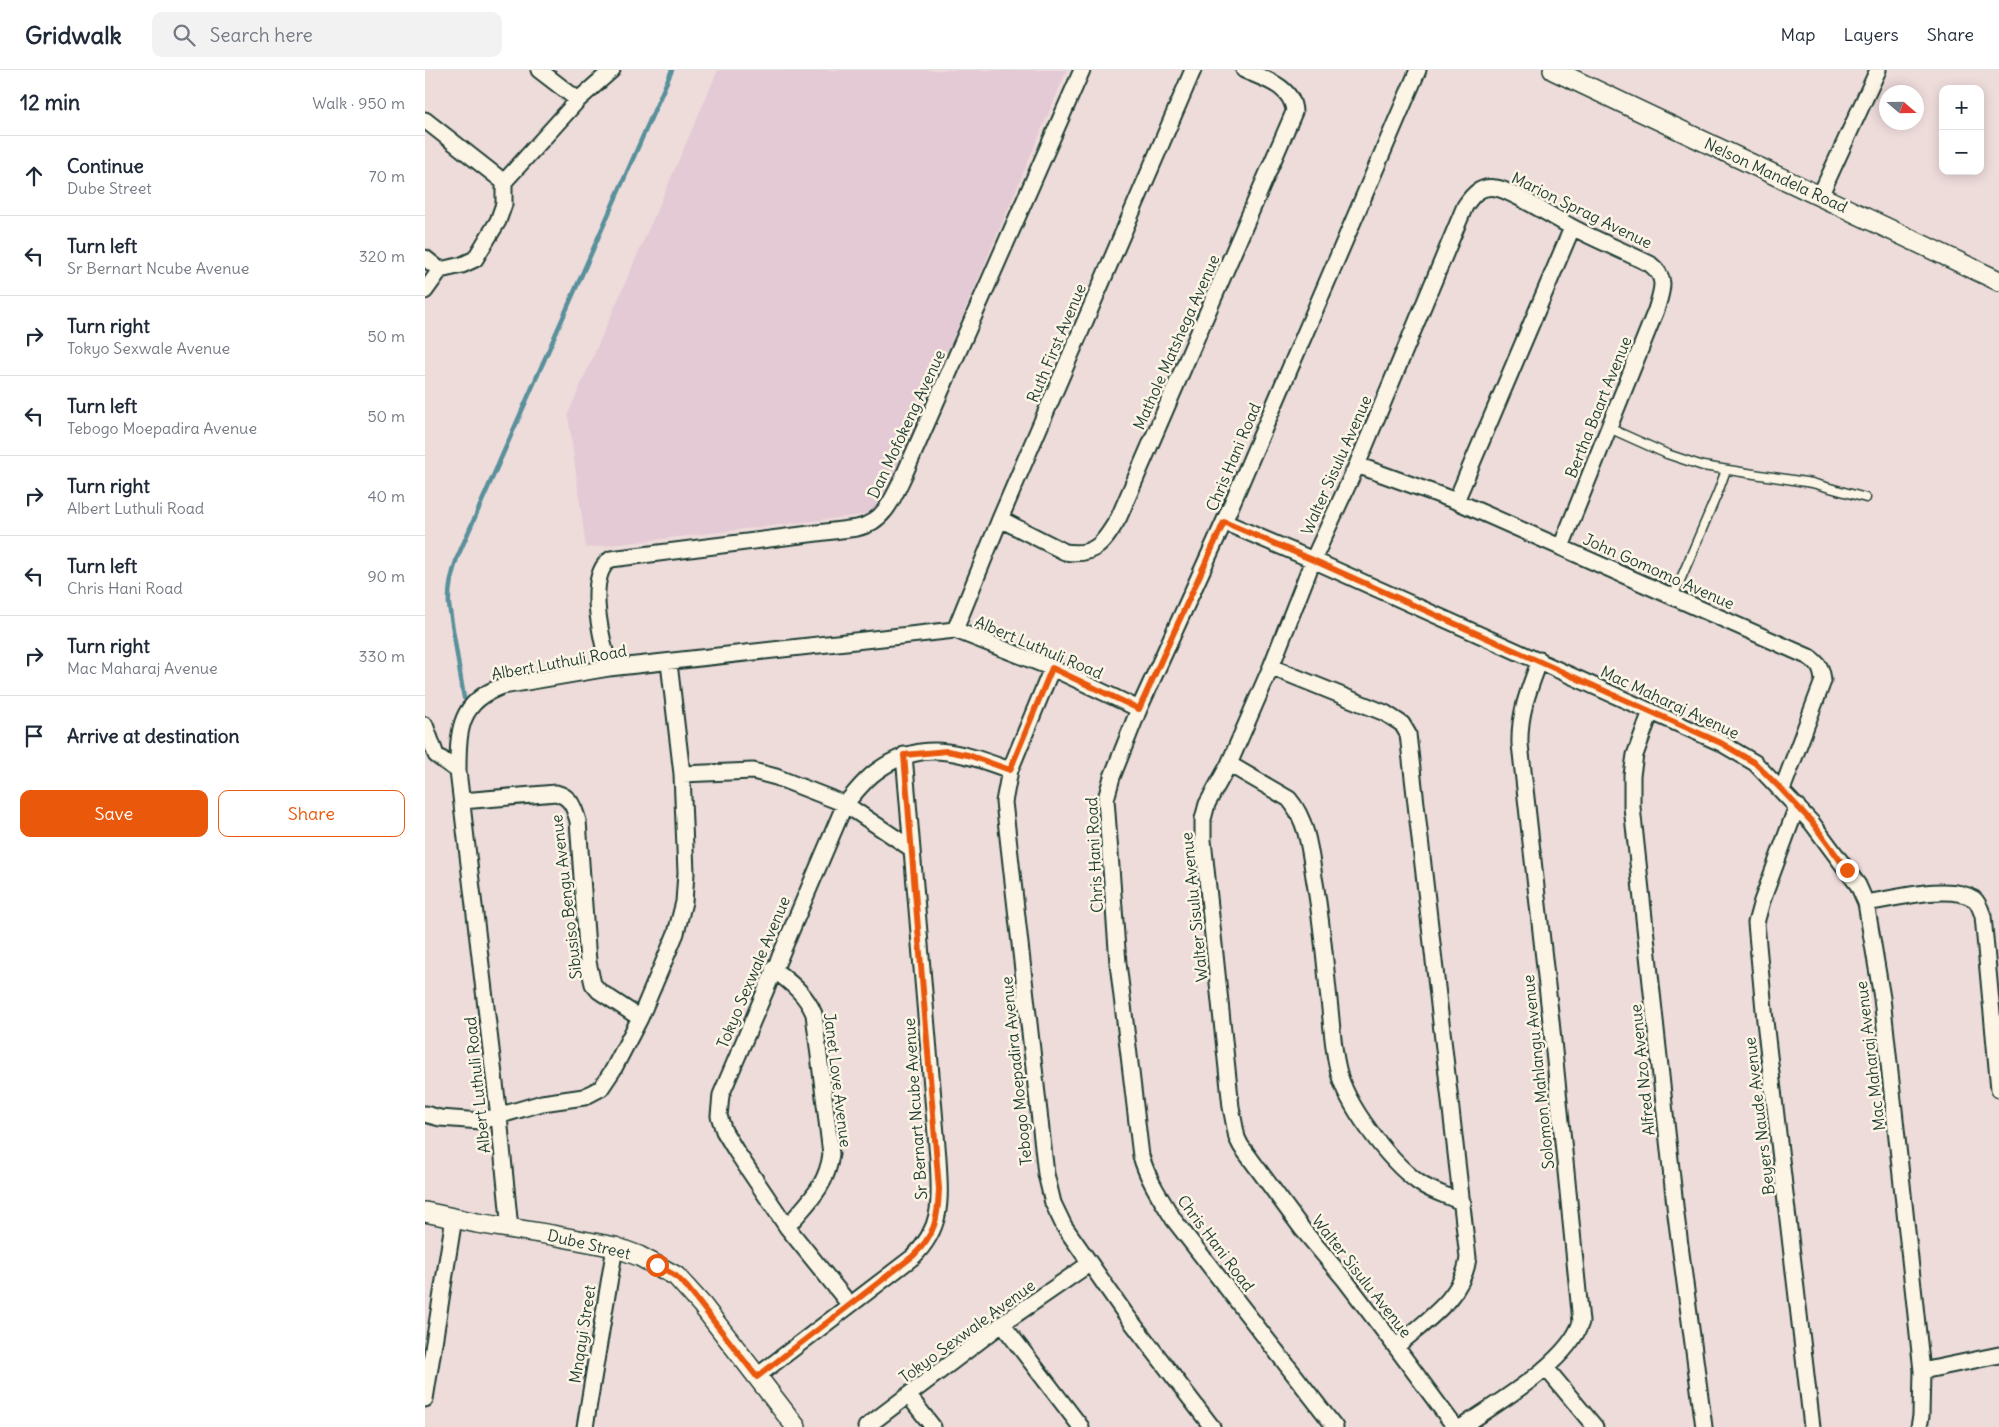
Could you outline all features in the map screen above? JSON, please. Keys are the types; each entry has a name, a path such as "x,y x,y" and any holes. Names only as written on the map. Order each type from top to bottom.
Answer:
{"street":[{"path":"539,70 577,100"},
{"path":"425,291 440,270 462,265 475,259 498,221 504,204 504,182 577,100 612,70"},
{"name":"Dan Mofokeng Avenue","path":"609,668 599,621 597,594 602,568 611,559 857,528 867,526 880,518 888,507 904,475 1082,70"},
{"name":"Ruth First Avenue","path":"955,630 1000,519 1193,70"},
{"name":"Mathole Matshega Avenue","path":"1000,519 1065,552 1076,554 1088,553 1099,546 1110,533 1119,517 1294,112 1292,100 1285,91 1275,84 1243,70"},
{"name":"Chris Hani Road","path":"1335,1427 1174,1220 1146,1172 1141,1156 1118,963 1106,806 1107,791 1139,709 1224,522 1418,70"},
{"name":"Nelson Mandela Road","path":"1553,70 1999,280"},
{"path":"1820,196 1878,70"},
{"path":"425,120 504,182"},
{"name":"Marion Sprag Avenue","path":"1479,190 1497,188 1573,228 1650,264 1659,271 1662,278"},
{"name":"Walter Sisulu Avenue","path":"1455,1427 1397,1347 1303,1230 1237,1138 1231,1107 1203,840 1203,819 1207,804 1229,764 1271,667 1313,560 1357,465 1465,206 1472,195 1479,190"},
{"path":"1456,501 1573,228"},
{"path":"425,258 440,270"},
{"name":"Bertha Baart Avenue","path":"1561,547 1656,310 1663,286 1662,278"},
{"name":"John Gomomo Avenue","path":"1357,465 1456,501 1809,657 1823,670 1823,681 1782,790"},
{"name":"Mac Maharaj Avenue","path":"1224,522 1540,660 1721,743 1755,763 1812,822 1858,885 1866,903 1882,998 1922,1371 1919,1427"},
{"name":"Albert Luthuli Road","path":"509,1229 499,1117 458,771 458,738 464,718 470,707 489,691 503,686 609,668 669,663 955,630 1052,668 1139,709"},
{"name":"Solomon Mahlangu Avenue","path":"1462,1427 1546,1368 1574,1337 1581,1322 1551,1021 1520,744 1521,716 1525,699 1540,660"},
{"path":"425,1114 439,1118 481,1121 499,1117 542,1103 584,1097 601,1088 613,1070 639,1018 676,933 683,902 685,873 682,774 669,663"},
{"path":"1271,667 1385,713 1402,724 1408,734 1468,1258 1462,1282 1453,1296 1397,1347"},
{"name":"Tebogo Moepadira Avenue","path":"1052,668 1010,770 1005,789 1005,811 1046,1174 1057,1214 1089,1264 1212,1427"},
{"name":"Alfred Nzo Avenue","path":"1651,711 1635,755 1632,775 1632,807 1676,1215 1704,1427"},
{"path":"425,725 436,755 458,771"},
{"name":"Tokyo Sexwale Avenue","path":"849,1305 787,1226 736,1151 724,1131 719,1116 721,1096 773,969 845,804 876,771 904,755 947,751 968,755 1010,770"},
{"name":"Sr Bernart Ncube Avenue","path":"757,1377 913,1256 925,1245 935,1226 939,1213 938,1158 904,755"},
{"path":"1229,764 1289,799 1301,817 1308,838 1319,905 1338,1069 1348,1095 1381,1144 1400,1166 1419,1183 1463,1203"},
{"path":"682,774 753,771 776,777 845,804 912,849"},
{"name":"Sibusiso Bengu Avenue","path":"462,801 556,793 565,795 570,800 577,821 588,962 593,984 599,991 639,1018"},
{"name":"Beyers Naude Avenue","path":"1797,806 1762,901 1756,923 1765,1021 1813,1427"},
{"path":"1866,903 1943,891 1961,893 1976,900 1983,916 1999,1089"},
{"name":"Janet Love Avenue","path":"773,969 800,990 809,1002 814,1014 831,1154 829,1167 820,1188 787,1226"},
{"name":"Dube Street","path":"425,1212 509,1229 615,1247 639,1256 676,1276 703,1305 796,1427"},
{"path":"425,1399 454,1218"},
{"name":"Mnqayi Street","path":"585,1427 615,1247"},
{"name":"Tokyo Sexwale Avenue","path":"866,1427 1002,1324 1089,1264"},
{"path":"1002,1324 1081,1427"},
{"path":"1922,1371 1999,1355"},
{"path":"1546,1368 1595,1427"},
{"path":"908,1395 933,1427"}],"lane":[{"path":"1609,428 1682,460 1726,470 1812,484 1866,498"},
{"path":"1673,597 1719,492 1726,470"}],"shaded area":[{"path":"718,70 1067,70 879,513 586,548 568,414"}],"waterway":[{"path":"464,698 449,605 451,581 457,558 672,70"}],"route":[{"path":"657,1265 676,1276 687,1287 703,1305 757,1377 925,1245 935,1226 939,1213 938,1158 904,755 947,751 968,755 1010,770 1052,668 1139,709 1224,522 1540,660 1721,743 1755,763 1782,790 1812,822 1847,870"}]}
